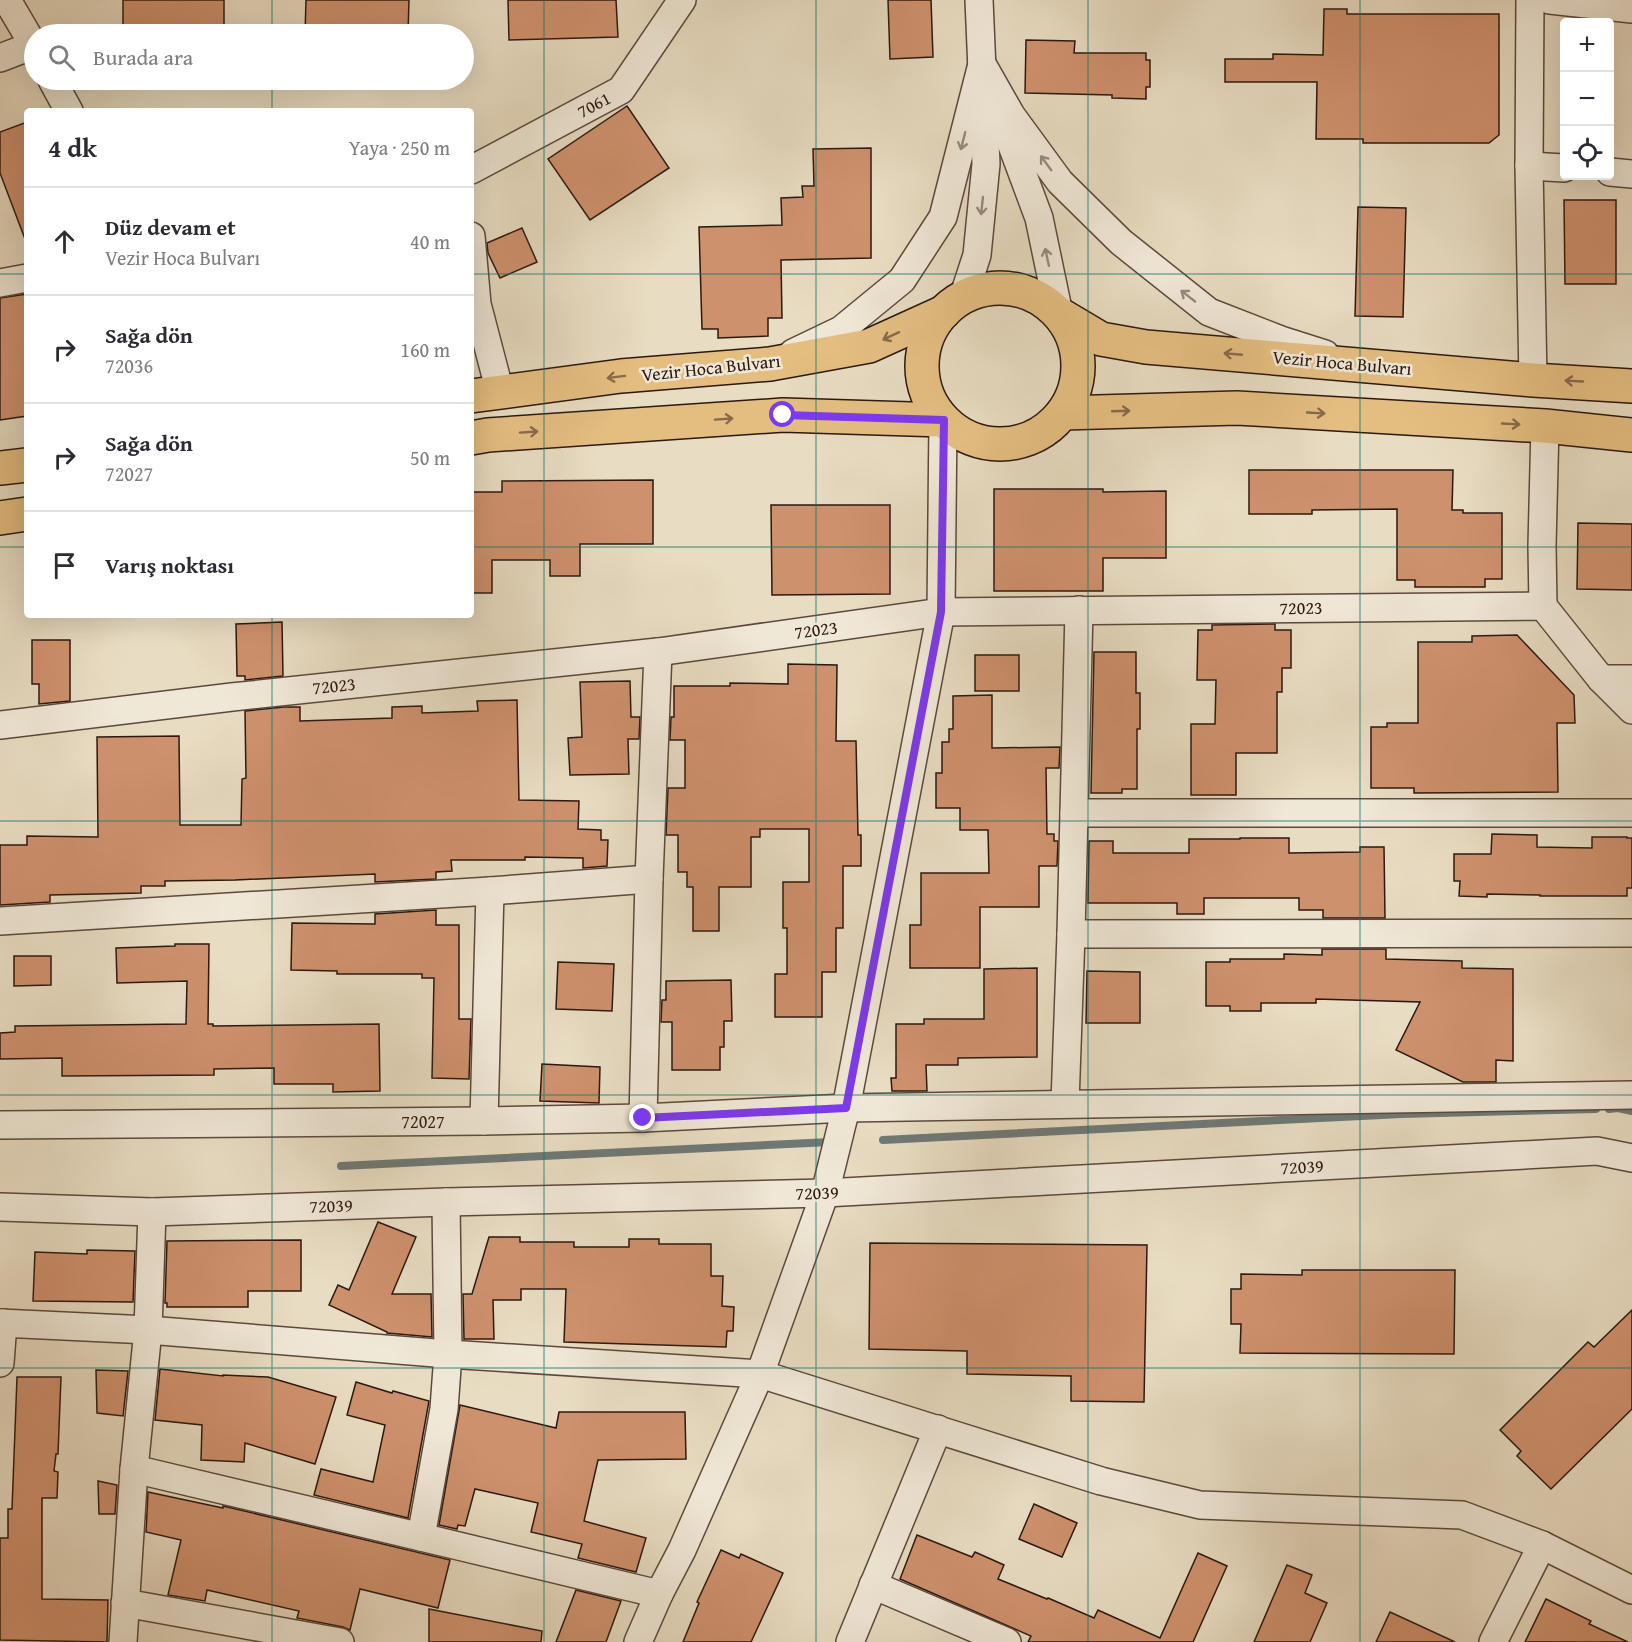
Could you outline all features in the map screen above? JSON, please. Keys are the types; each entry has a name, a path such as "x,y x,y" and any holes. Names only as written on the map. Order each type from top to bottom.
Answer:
{"main road":[{"path":"986,289 1012,289 1038,298 1059,314 1074,337 1079,363 1075,390 1063,413 1043,432 1018,442 991,444 965,436 944,420 930,400 923,378 923,354 930,331 954,305 986,289"},
{"name":"Vezir Hoca Bulvarı","path":"486,394 621,376 770,363 869,346 954,305"},
{"name":"Vezir Hoca Bulvarı","path":"1059,314 1101,339 1146,346 1533,380 1632,386"},
{"path":"1063,413 1237,408 1545,426 1632,435"},
{"path":"474,437 783,415 944,420"},
{"path":"0,468 24,465"},
{"path":"0,518 24,514"}],"street":[{"path":"7,0 24,29"},
{"name":"7061","path":"474,168 621,90 682,0"},
{"path":"954,305 977,255 986,164 979,0"},
{"path":"1530,0 1529,166 1533,380"},
{"path":"1550,0 1632,9"},
{"path":"0,58 24,50"},
{"path":"982,64 1039,218 1059,314"},
{"path":"770,363 841,330 902,280 944,218 982,64"},
{"path":"982,64 1011,115 1060,182 1121,242 1209,312 1281,340 1358,365"},
{"path":"57,90 67,108"},
{"path":"1529,166 1560,168"},
{"path":"1614,172 1632,174"},
{"path":"474,270 486,394"},
{"path":"0,283 24,279"},
{"path":"638,1642 682,1550 760,1374 825,1193 846,1108 941,612 944,420"},
{"path":"1545,426 1542,546 1544,606 1601,679 1632,711"},
{"name":"72023","path":"0,725 232,697 658,652 941,612 1544,606"},
{"path":"1065,1103 1079,610"},
{"path":"643,1118 658,652"},
{"path":"1601,679 1632,679"},
{"path":"1074,813 1632,813"},
{"path":"0,921 649,879"},
{"path":"484,1121 490,891"},
{"path":"1071,934 1632,933"},
{"name":"72027","path":"0,1125 484,1121 643,1118 846,1108 1065,1103 1632,1095"},
{"name":"72039","path":"0,1207 152,1212 825,1193 1598,1151 1632,1158"},
{"path":"421,1537 444,1410 448,1354 446,1202"},
{"path":"123,1642 134,1469 148,1330 152,1212"},
{"path":"0,1363 2,1323 148,1330 448,1354 760,1374 1101,1481 1200,1505 1462,1515 1542,1545 1632,1590"},
{"path":"850,1642 938,1429"},
{"path":"134,1469 659,1594"},
{"path":"1493,1642 1542,1545"},
{"path":"873,1585 1007,1642"},
{"path":"124,1603 340,1642"}],"building":[{"path":"123,0 224,0 224,24 123,24"},
{"path":"306,0 409,0 408,24 305,24"},
{"path":"508,0 616,0 618,37 509,40"},
{"path":"888,0 931,0 933,57 890,59"},
{"path":"1324,9 1347,9 1347,14 1499,14 1499,135 1489,143 1363,143 1363,139 1316,139 1317,82 1225,82 1225,59 1273,59 1273,54 1323,55"},
{"path":"1026,40 1075,41 1074,53 1146,53 1146,60 1150,60 1150,87 1146,87 1146,99 1112,98 1112,95 1025,93"},
{"path":"627,106 669,168 590,220 548,159"},
{"path":"24,123 24,236 0,173 0,132"},
{"path":"871,148 871,258 781,260 782,318 768,318 768,336 718,338 718,329 702,329 699,227 782,225 781,198 803,197 802,186 814,186 813,149"},
{"path":"1564,200 1616,200 1616,284 1565,284"},
{"path":"1358,207 1406,208 1403,317 1355,316"},
{"path":"522,228 537,262 500,278 488,253 487,243"},
{"path":"24,294 24,416 0,420 0,298"},
{"path":"1249,470 1453,470 1452,510 1463,510 1463,513 1502,513 1502,579 1485,579 1485,587 1415,587 1415,580 1397,580 1397,509 1312,510 1312,514 1249,514"},
{"path":"653,480 653,544 580,544 580,576 550,576 550,560 492,560 492,593 474,593 474,492 502,492 502,481"},
{"path":"994,489 1166,491 1166,558 1103,558 1103,591 994,591"},
{"path":"771,505 890,505 890,594 772,595"},
{"path":"1578,523 1632,524 1632,590 1577,589"},
{"path":"282,622 283,676 245,680 245,676 237,676 236,624"},
{"path":"1275,624 1275,630 1291,630 1291,668 1282,668 1282,692 1277,692 1277,753 1236,753 1236,795 1191,795 1191,724 1215,724 1216,680 1197,680 1198,630 1212,630 1212,625"},
{"path":"1517,635 1574,695 1575,723 1557,723 1558,792 1414,793 1414,788 1371,788 1371,727 1387,727 1387,723 1418,723 1418,642 1472,642 1472,636"},
{"path":"32,640 70,640 70,701 39,704 39,684 32,684"},
{"path":"1094,652 1136,652 1136,693 1140,693 1140,729 1137,729 1137,789 1122,789 1122,793 1091,793"},
{"path":"975,655 1019,655 1019,691 975,691"},
{"path":"788,664 837,665 836,741 856,741 861,866 843,866 843,928 836,928 836,972 822,972 822,1017 775,1017 775,974 787,974 787,928 783,928 783,882 809,882 809,829 760,829 760,837 751,837 751,887 719,887 719,931 693,931 693,887 687,887 687,872 678,872 678,835 666,835 668,788 685,788 685,740 670,740 671,717 674,717 674,686 730,686 730,683 788,684"},
{"path":"630,681 631,717 640,717 639,739 628,739 629,774 570,775 568,738 582,737 580,682"},
{"path":"992,695 992,748 1060,747 1059,768 1046,768 1047,834 1054,834 1054,841 1058,841 1057,866 1039,866 1039,907 980,907 980,968 910,968 910,925 921,925 921,873 989,873 988,830 960,830 960,808 936,808 936,773 942,773 942,742 949,742 949,729 953,729 953,696"},
{"path":"517,700 519,800 579,801 578,829 601,830 601,840 608,840 607,866 583,868 583,858 525,857 525,860 451,860 452,871 436,872 436,879 375,882 375,874 165,881 165,886 141,886 141,893 50,895 50,902 0,905 0,845 27,845 27,836 98,837 97,737 179,736 180,825 241,825 242,779 246,778 245,711 300,707 300,721 392,718 392,707 422,706 422,713 478,711 477,701"},
{"path":"1492,834 1537,835 1537,847 1592,848 1592,837 1632,838 1632,888 1627,888 1627,896 1487,894 1487,897 1459,896 1460,881 1454,881 1454,854 1491,854"},
{"path":"1289,838 1289,853 1360,852 1360,847 1384,847 1385,918 1323,918 1323,910 1299,910 1299,898 1204,898 1204,914 1177,914 1177,903 1088,903 1089,841 1113,841 1113,853 1189,853 1189,839"},
{"path":"436,910 436,925 459,925 459,1019 471,1019 469,1079 432,1078 434,978 422,978 422,974 337,974 337,971 291,970 292,923 375,924 375,914"},
{"path":"175,944 209,944 208,1024 213,1024 213,1026 379,1024 380,1091 333,1092 333,1084 274,1084 274,1068 214,1069 214,1075 62,1076 62,1058 0,1059 0,1033 15,1032 15,1026 186,1024 187,981 117,983 116,948 175,946"},
{"path":"1322,949 1386,949 1386,959 1462,961 1462,968 1513,969 1513,1061 1496,1060 1496,1082 1463,1082 1396,1050 1420,1002 1316,999 1316,1003 1261,1003 1261,1011 1230,1011 1230,1006 1206,1006 1206,962 1230,962 1230,959 1284,959 1284,954 1322,955"},
{"path":"14,956 51,956 51,985 14,986"},
{"path":"558,962 614,964 612,1011 556,1009"},
{"path":"1037,968 1037,1057 958,1058 958,1065 926,1065 927,1091 892,1091 891,1078 896,1078 896,1024 924,1024 924,1019 984,1019 984,969"},
{"path":"1087,971 1140,972 1140,1023 1086,1023"},
{"path":"731,980 732,1021 724,1021 724,1047 720,1047 720,1070 672,1070 672,1022 661,1022 662,1000 666,1000 666,981"},
{"path":"542,1064 600,1067 599,1103 540,1101"},
{"path":"378,1222 416,1237 392,1294 431,1294 432,1337 387,1333 329,1305 338,1285 349,1290"},
{"path":"489,1237 520,1237 520,1242 574,1242 574,1247 629,1247 629,1239 659,1239 659,1244 711,1244 711,1276 723,1276 722,1306 734,1307 733,1331 727,1331 726,1347 564,1342 566,1289 521,1289 521,1300 493,1300 494,1339 464,1339 463,1294 472,1294"},
{"path":"301,1240 301,1291 248,1291 248,1307 167,1307 165,1303 167,1241"},
{"path":"870,1243 1147,1245 1144,1402 1071,1401 1071,1376 967,1374 967,1351 869,1349"},
{"path":"87,1250 135,1251 133,1302 33,1301 35,1252 87,1254"},
{"path":"1302,1270 1455,1270 1454,1354 1240,1353 1241,1324 1231,1324 1231,1289 1241,1289 1241,1274 1302,1275"},
{"path":"1632,1310 1632,1409 1551,1489 1517,1456 1521,1451 1500,1430 1588,1342 1594,1347"},
{"path":"160,1369 223,1376 268,1377 336,1397 315,1464 245,1443 244,1462 201,1460 202,1425 155,1420"},
{"path":"96,1370 128,1371 123,1416 97,1413"},
{"path":"17,1377 61,1377 58,1454 56,1454 54,1471 58,1472 57,1498 42,1498 42,1599 108,1600 107,1642 0,1640 0,1538 8,1538 8,1509 12,1509"},
{"path":"356,1382 429,1401 408,1518 314,1495 321,1469 373,1482 385,1425 347,1415"},
{"path":"460,1405 556,1428 559,1412 685,1412 686,1459 598,1460 584,1521 646,1538 636,1572 578,1558 582,1544 531,1532 538,1503 475,1489 465,1526 458,1525 457,1529 439,1525"},
{"path":"98,1481 117,1485 115,1514 99,1514"},
{"path":"148,1492 223,1508 223,1506 450,1560 438,1608 360,1589 350,1630 297,1618 299,1611 207,1590 205,1601 168,1595 181,1540 146,1532"},
{"path":"1034,1504 1077,1523 1062,1557 1019,1539"},
{"path":"917,1535 972,1557 975,1552 1004,1565 998,1579 1094,1618 1098,1610 1160,1638 1198,1553 1227,1566 1193,1642 1028,1642 1031,1636 900,1579"},
{"path":"721,1550 739,1558 741,1554 783,1573 751,1642 683,1642 699,1603 697,1602"},
{"path":"1287,1565 1312,1575 1305,1593 1327,1603 1310,1642 1254,1642"},
{"path":"576,1590 621,1601 606,1642 556,1642"},
{"path":"1546,1599 1591,1621 1589,1624 1628,1642 1525,1642"},
{"path":"429,1609 542,1631 541,1642 429,1642"},
{"path":"1390,1612 1455,1642 1376,1642"}],"waterway":[{"path":"883,1140 1402,1114 1596,1109"},
{"path":"1609,1109 1632,1111"},
{"path":"341,1166 830,1142"}],"route":[{"path":"643,1118 846,1108 941,612 944,420 783,415"}]}
